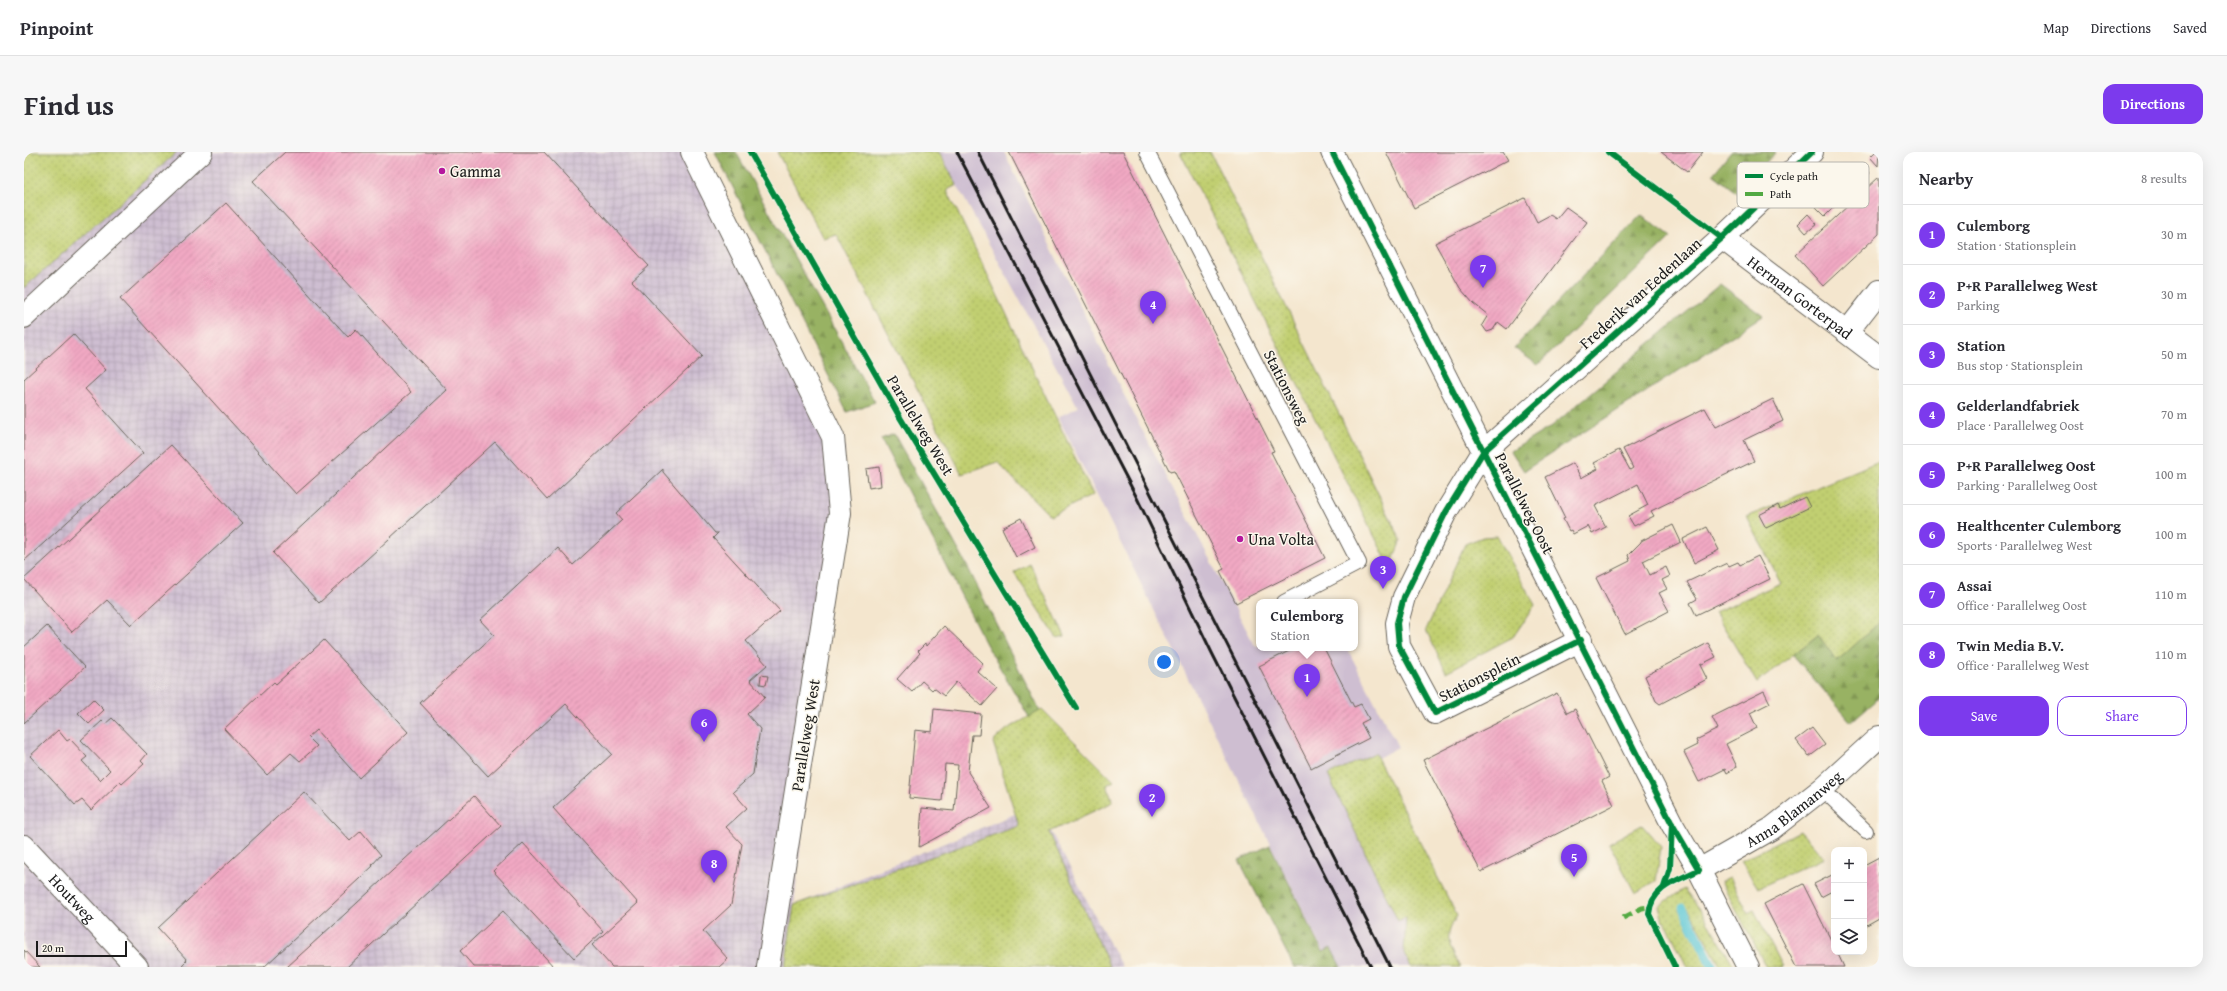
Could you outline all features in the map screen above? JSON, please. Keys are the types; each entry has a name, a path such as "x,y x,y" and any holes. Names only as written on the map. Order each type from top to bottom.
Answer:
{"street":[{"path":"24,317 201,152"},
{"name":"Parallelweg West","path":"692,152 833,437 840,513 768,967"},
{"name":"Parallelweg Oost","path":"1332,152 1483,452 1581,640 1672,824 1699,870 1748,967"},
{"name":"Frederik van Eedenlaan","path":"1802,162 1812,152"},
{"name":"Frederik van Eedenlaan","path":"1483,452 1722,238 1753,208"},
{"name":"Herman Gorterpad","path":"1722,238 1879,357"},
{"path":"1846,332 1879,291"},
{"name":"Stationsplein","path":"1483,452 1446,512 1404,597 1397,623 1399,646 1435,714 1581,640"},
{"name":"Anna Blamanweg","path":"1699,870 1771,829 1822,789 1879,737"},
{"name":"Houtweg","path":"24,846 137,967"}],"lane":[{"name":"Stationsweg","path":"1147,152 1359,563 1290,599"},
{"path":"1822,789 1866,831"}],"shaded area":[{"path":"24,152 681,152 845,446 794,905 1037,805 1122,967 24,967"},
{"path":"939,152 1004,152 1127,401 1256,646 1256,651 1349,651 1398,747 1363,766 1398,921 1406,916 1404,953 1411,967 1341,967 1331,948 1324,952 1058,417 1078,407"}],"green space":[{"path":"24,152 177,152 24,288"},
{"path":"715,152 736,152 875,402 847,412"},
{"path":"777,152 939,152 957,185 947,190 1093,495 1050,516 997,462 962,474 836,234 823,238"},
{"path":"1180,152 1210,152 1401,540 1390,567"},
{"path":"1731,152 1776,152 1766,162 1737,162 1737,193 1713,174"},
{"path":"1641,215 1671,237 1538,365 1514,348"},
{"path":"1720,284 1763,316 1524,471 1511,451 1552,426"},
{"path":"894,434 964,560 1040,711 1029,717 986,644 881,439"},
{"path":"1879,461 1879,624 1837,661 1818,635 1757,683 1715,612 1781,583 1747,517"},
{"path":"1497,536 1535,605 1513,637 1446,672 1426,630 1465,544 1483,537"},
{"path":"1030,564 1065,636 1057,638 1014,573"},
{"path":"1879,623 1879,697 1851,722 1793,655 1818,635 1837,661"},
{"path":"1042,709 1114,781 1107,785 1113,802 1049,832 1110,967 785,967 794,905 1019,826 993,742 1006,730"},
{"path":"1375,753 1457,916 1452,924 1449,942 1460,967 1411,967 1404,953 1406,917 1398,921 1328,775"},
{"path":"1642,825 1661,847 1656,881 1635,893 1609,843"},
{"path":"1800,831 1824,858 1758,888 1741,861"},
{"path":"1270,845 1323,952 1331,948 1341,967 1294,967 1239,860"},
{"path":"1730,877 1748,913 1754,910 1783,967 1766,967 1721,881"},
{"path":"1684,889 1700,909 1735,967 1721,967 1688,908 1683,905 1680,907 1680,911 1709,967 1687,967 1665,921 1663,921 1659,906"}],"building":[{"path":"285,152 544,152 649,266 632,281 702,356 547,500 495,442 319,603 273,553 447,390 253,181"},
{"path":"1009,152 1123,152 1274,451 1271,452 1325,558 1236,603 1220,571 1224,569 1174,471 1170,472"},
{"path":"1386,152 1503,152 1508,160 1414,208"},
{"path":"1661,152 1703,152 1687,172"},
{"path":"1875,152 1879,152 1878,166 1870,157"},
{"path":"1879,177 1879,234 1823,286 1795,255 1846,208 1869,208 1869,186"},
{"path":"1525,198 1537,222 1550,215 1556,219 1566,207 1587,222 1507,329 1498,322 1493,330 1487,332 1482,325 1488,315 1473,303 1460,288 1435,243"},
{"path":"226,203 348,337 356,329 411,392 296,494 120,299"},
{"path":"1817,208 1833,208 1825,216"},
{"path":"1808,214 1817,224 1806,233 1798,224"},
{"path":"73,334 106,370 85,389 143,453 24,561 24,379"},
{"path":"1773,399 1783,421 1744,440 1754,461 1651,511 1654,516 1634,526 1628,516 1648,505 1638,484 1595,506 1606,527 1592,534 1588,526 1573,534 1571,530 1569,531 1563,519 1565,518 1545,477 1573,463 1581,478 1598,469 1594,463 1619,450 1630,470 1633,468 1623,449 1705,408 1716,427"},
{"path":"171,445 243,523 131,625 107,600 72,632 24,579"},
{"path":"879,467 881,486 869,488 866,469"},
{"path":"663,469 663,472 715,533 718,533 713,538 780,611 746,641 767,665 750,680 765,697 747,714 760,729 753,774 733,792 747,808 726,827 742,844 731,905 703,931 728,959 719,967 612,967 592,945 638,903 553,808 612,754 566,704 488,776 420,703 494,635 480,620 558,548 573,565 622,520 616,513"},
{"path":"1805,497 1810,507 1766,528 1759,515 1778,505 1780,509"},
{"path":"1021,518 1035,547 1016,557 1002,528"},
{"path":"1673,525 1681,542 1643,561 1650,575 1666,567 1670,576 1662,580 1667,589 1659,593 1669,611 1625,634 1596,578 1630,561 1628,555 1641,541"},
{"path":"1707,527 1719,550 1694,563 1683,539"},
{"path":"1758,556 1770,579 1696,615 1690,603 1697,599 1687,582 1727,563 1729,566 1738,562 1740,565"},
{"path":"47,626 85,667 24,723 24,647"},
{"path":"944,626 983,663 977,671 997,689 982,706 956,682 944,696 934,688 932,690 922,681 912,692 897,679 920,653 918,651 925,644 926,646"},
{"path":"324,640 408,732 359,778 316,730 308,737 317,746 300,761 291,753 267,775 224,729 274,682 276,684"},
{"path":"1708,643 1716,657 1700,665 1707,679 1660,704 1656,701 1645,676"},
{"path":"1289,651 1326,651 1354,707 1361,704 1369,719 1361,723 1369,738 1311,768 1259,666"},
{"path":"761,675 768,676 766,685 760,684"},
{"path":"1764,691 1770,703 1750,713 1757,728 1726,744 1737,767 1727,773 1725,769 1699,782 1684,752 1698,745 1696,740 1718,729 1712,717"},
{"path":"1557,693 1567,713 1575,709 1609,777 1602,781 1614,805 1481,872 1423,760"},
{"path":"93,699 104,710 89,724 78,713"},
{"path":"934,709 981,714 979,735 972,735 968,772 991,808 919,847 922,808 954,811 958,765 945,764 942,801 909,798 915,730 932,732"},
{"path":"112,718 147,754 141,761 144,764 122,784 120,782 91,810 82,800 75,805 30,756 58,730 67,741 70,739 87,757 82,761 100,780 110,770 81,740 102,721 105,724"},
{"path":"1812,728 1825,745 1809,757 1796,740"},
{"path":"304,792 350,841 361,831 381,855 372,865 373,866 264,967 184,967 182,965 187,960 158,928"},
{"path":"474,796 501,826 347,967 287,967"},
{"path":"523,843 603,931 574,958 493,871"},
{"path":"1879,857 1879,918 1867,925 1867,883 1867,863"},
{"path":"1831,876 1831,892 1821,897 1814,884"},
{"path":"1803,884 1831,940 1831,955 1838,955 1844,967 1796,967 1764,904"},
{"path":"503,911 554,967 474,967 460,951"},
{"path":"24,950 40,967 24,967"}],"waterway":[{"path":"1683,908 1713,967"}],"railway":[{"path":"957,152 1137,498 1212,653 1371,967"},
{"path":"978,152 1390,967"}],"marked path":[{"path":"1623,918 1642,908 1649,907"}],"cycle path":[{"path":"750,152 901,419 1076,708"},
{"path":"1332,152 1672,824 1699,870 1674,881 1660,891 1651,905 1649,914 1675,967"},
{"path":"1608,152 1722,238"},
{"path":"1802,162 1812,152"},
{"path":"1581,640 1435,713 1399,646 1397,623 1404,597 1446,512 1483,452 1722,238 1753,208"},
{"path":"1664,887 1670,868 1672,824"}],"place":[{"name":"Gamma","path":"442,171"},
{"name":"Assai","path":"1483,288"},
{"name":"Gelderlandfabriek","path":"1153,324"},
{"name":"Una Volta","path":"1240,539"},
{"name":"Station","path":"1383,589"},
{"name":"Culemborg","path":"1307,697"},
{"name":"Healthcenter Culemborg","path":"704,742"},
{"name":"P+R Parallelweg West","path":"1152,817"},
{"name":"P+R Parallelweg Oost","path":"1574,877"},
{"name":"Twin Media B.V.","path":"714,883"}]}
